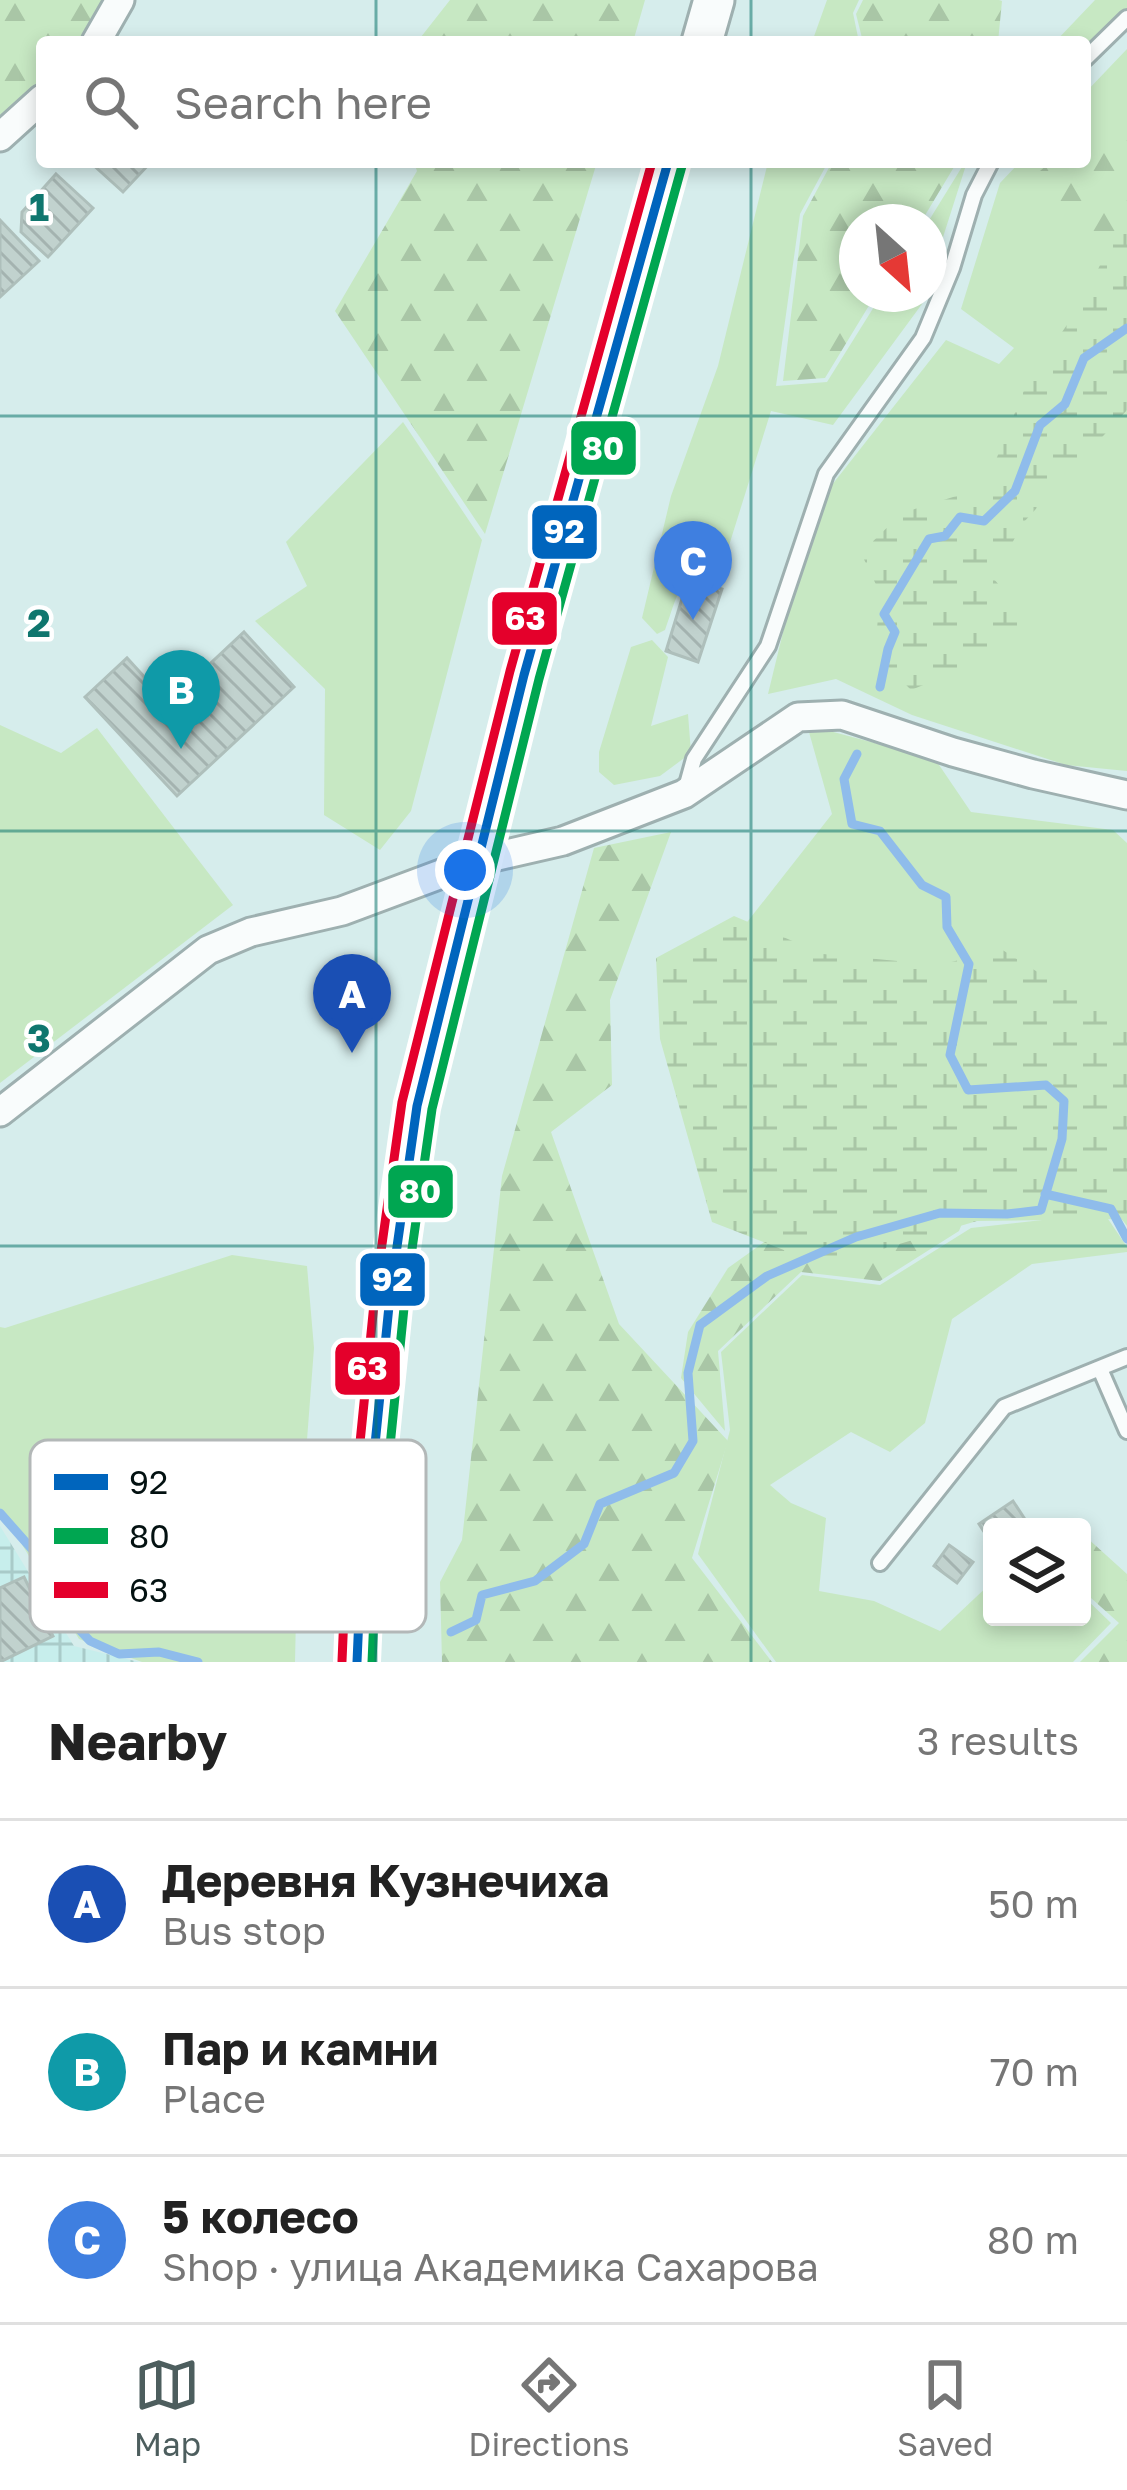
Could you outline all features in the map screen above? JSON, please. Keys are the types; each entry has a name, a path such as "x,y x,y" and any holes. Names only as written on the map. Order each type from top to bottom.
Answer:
{"main road":[{"path":"704,36 714,0"},
{"path":"376,1440 413,1130 524,675 666,168"},
{"path":"357,1662 359,1632"}],"street":[{"path":"99,36 120,0"},
{"path":"0,137 36,104"},
{"path":"0,1112 208,950 251,932 342,911 476,862 562,841 684,794 798,717 842,715 973,757 1127,795"}],"lane":[{"path":"1091,52 1127,18"},
{"path":"684,794 694,759 768,646 826,473 922,338 988,168"},
{"path":"880,1563 1004,1407 1127,1357"},
{"path":"1100,1369 1127,1431"}],"shaded area":[{"path":"0,1526 30,1575 30,1632 65,1632 74,1646 139,1662 0,1662"}],"green space":[{"path":"0,0 109,0 89,36 36,36 36,95 0,128"},
{"path":"450,0 645,0 635,36 422,36"},
{"path":"827,0 859,0 853,13 858,36 814,36"},
{"path":"863,0 1002,1 999,36 862,36 856,14"},
{"path":"1095,0 1127,0 1127,9 1091,44 1091,36 1061,36"},
{"path":"1127,49 1127,771 1066,765 912,715 836,679 768,694 813,509 946,340 999,364 1014,348 961,309 1000,183 1014,168 1091,168 1091,87"},
{"path":"1097,121 1127,129 1127,273 1120,281 1098,264 1087,222 1047,209 1040,171 1091,168 1091,126"},
{"path":"595,168 485,534 335,311 417,171"},
{"path":"767,168 825,168 800,214 776,386 827,382 871,312 916,312 833,425 771,411 722,568 688,580 665,630 657,634 642,618 671,496 718,366"},
{"path":"829,168 953,168 932,204 839,204 839,312 865,312 825,378 783,381 803,216"},
{"path":"965,168 947,225 947,204 939,204"},
{"path":"1127,215 1127,410 1023,523 993,578 1031,622 965,668 911,690 875,653 880,593 861,553 902,513 985,487 1027,383 1082,303"},
{"path":"403,422 482,540 411,811 380,850 324,815 325,689 255,621 307,586 286,542"},
{"path":"652,640 668,657 651,726 688,714 691,753 660,776 614,785 599,772 599,752 631,647"},
{"path":"0,725 61,753 97,728 233,905 0,1083"},
{"path":"807,725 935,759 971,812 1113,830 1127,843 1127,1226 1104,1195 737,935 832,814"},
{"path":"671,832 610,1000 612,1085 551,1132 619,1324 728,1441 692,1558 772,1662 442,1662 440,1582 462,1540 502,1176 594,848"},
{"path":"734,916 823,954 940,965 1001,949 1127,1028 1127,1224 1121,1219 977,1221 825,1266 712,1222 660,1039 656,958"},
{"path":"975,1192 959,1231 880,1281 801,1272 718,1351 725,1431 681,1378 688,1332 728,1268 781,1230"},
{"path":"1104,1213 1127,1252 1032,1264 952,1319 925,1423 890,1452 851,1432 770,1485 791,1503 826,1518 819,1591 874,1601 940,1631 983,1590 983,1626 1091,1626 1091,1604 1111,1623 1073,1662 776,1662 698,1554 730,1430 721,1352 802,1275 880,1285 971,1228"},
{"path":"232,1255 307,1266 314,1348 307,1440 30,1440 30,1558 0,1508 0,1327"},
{"path":"1091,1541 1127,1574 1127,1662 1080,1662 1119,1623 1091,1598"},
{"path":"75,1632 296,1632 295,1662 142,1662 79,1639"}],"building":[{"path":"97,168 145,168 123,192"},
{"path":"56,174 93,208 48,257 21,232 22,212"},
{"path":"0,220 39,261 0,297"},
{"path":"688,579 722,589 698,662 666,651"},
{"path":"244,632 294,687 177,796 85,697 127,658 168,703"},
{"path":"1013,1501 1024,1518 988,1518"},
{"path":"949,1545 973,1562 957,1583 934,1566"},
{"path":"24,1577 30,1589 30,1632 51,1632 53,1636 0,1662 0,1588"}],"waterway":[{"path":"880,687 895,632 884,614 929,539 945,536 960,517 984,521 1015,491 1040,425 1065,404 1084,358 1127,328"},
{"path":"451,1632 476,1620 482,1595 535,1581 584,1544 600,1504 674,1473 693,1441 688,1373 700,1325 767,1276 856,1237 940,1213 1041,1210 1062,1139 1064,1101 1046,1085 968,1090 950,1055 969,964 947,927 946,897 922,885 880,831 852,824 844,779 857,754"},
{"path":"1045,1194 1111,1209 1127,1239"},
{"path":"0,1513 30,1547"},
{"path":"82,1632 119,1654 159,1652 198,1662"}],"transit line":[{"name":"63","path":"360,1440 402,1102 510,671 650,168"},
{"name":"92","path":"375,1440 417,1106 524,675 666,168"},
{"name":"80","path":"391,1440 432,1109 539,679 681,168"},
{"name":"63","path":"342,1661 343,1632"},
{"name":"92","path":"357,1662 358,1632"},
{"name":"80","path":"372,1662 373,1632"}],"place":[{"name":"5 колесо","path":"693,620"},
{"name":"Пар и камни","path":"181,749"},
{"name":"Деревня Кузнечиха","path":"352,1053"}]}
